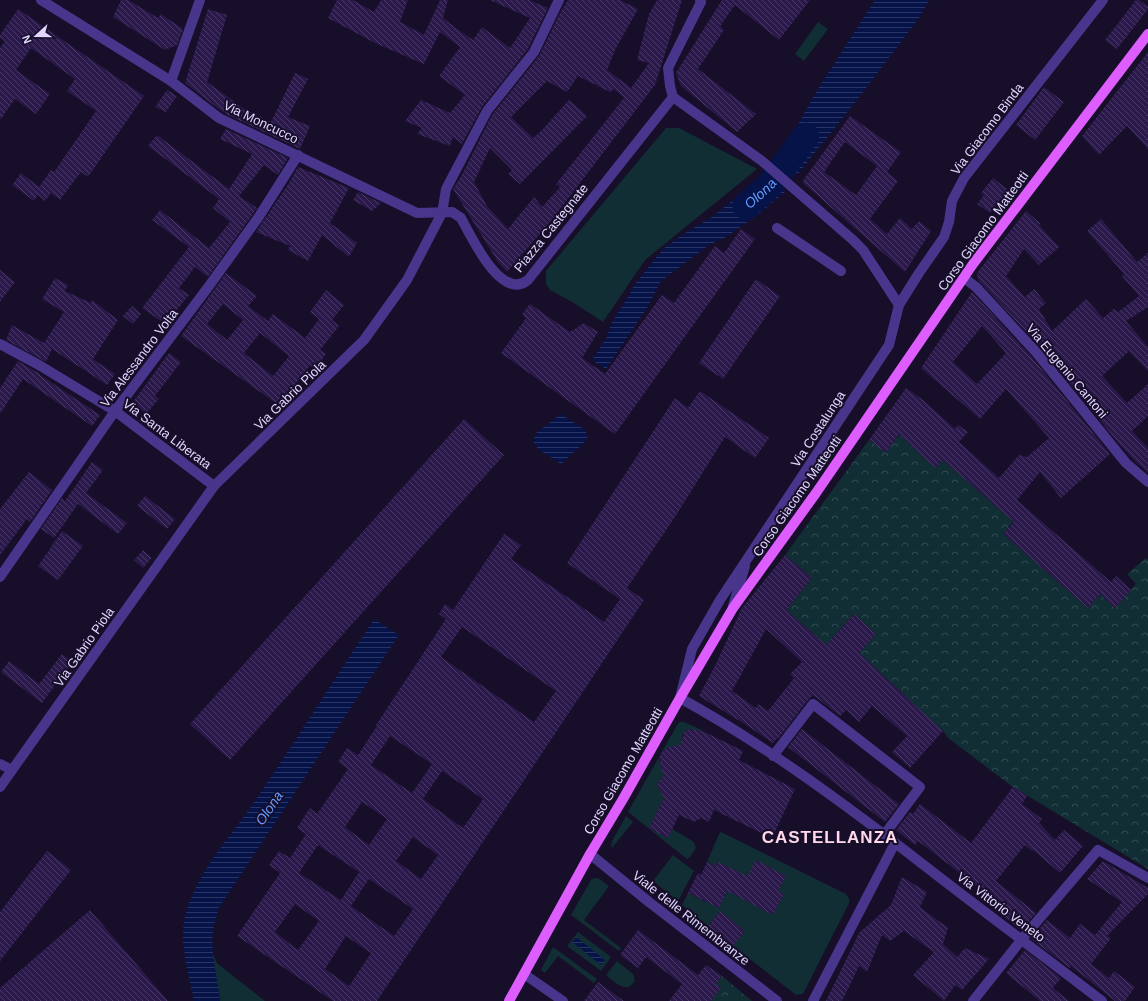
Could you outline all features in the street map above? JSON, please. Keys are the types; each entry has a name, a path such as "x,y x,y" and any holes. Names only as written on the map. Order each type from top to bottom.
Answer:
{"main road":[{"name":"Corso Giacomo Matteotti","path":"509,1001 590,854 733,608 816,493 964,278 1039,176 1148,34"}],"street":[{"name":"Via Moncucco","path":"41,0 171,81 219,118 417,213 442,212"},
{"path":"171,81 200,0"},
{"name":"Via Gabrio Piola","path":"0,787 214,486 364,340 407,280 442,212 446,189 487,111 534,52 559,0"},
{"name":"Via Giacomo Binda","path":"899,306 919,273 944,237 949,222 952,201 964,178 1103,0"},
{"path":"701,1 668,68 673,97 762,161 794,187 863,250 899,306"},
{"name":"Piazza Castegnate","path":"442,212 452,212 461,218 488,264 502,279 513,284 523,283 538,267 673,97"},
{"name":"Via Alessandro Volta","path":"0,577 115,411 258,218 298,155"},
{"path":"777,228 841,271"},
{"name":"Via Eugenio Cantoni","path":"964,278 976,287 1036,352 1126,464 1148,482"},
{"name":"Via Costalunga","path":"680,698 692,649 724,593 747,561 888,345 899,306"},
{"name":"Via Santa Liberata","path":"0,344 39,365 115,411 214,486"},
{"name":"Via Costalunga","path":"733,608 747,561"},
{"name":"Via Vittorio Veneto","path":"680,698 746,737 884,834 1102,1001"},
{"path":"773,756 813,704 920,787 884,834"},
{"path":"0,764 12,770"},
{"path":"813,1001 895,843"},
{"path":"973,1001 1022,939 1098,850 1148,878"},
{"name":"Viale delle Rimembranze","path":"590,854 649,902 777,1001"},
{"path":"524,974 563,1001"}],"green space":[{"path":"818,22 828,29 804,61 795,54"},
{"path":"666,128 679,128 757,169 645,260 603,322 574,303 550,290 546,284 546,271"},
{"path":"900,434 935,468 943,460 1005,514 1013,522 1003,534 1088,608 1100,594 1115,608 1136,584 1127,574 1146,558 1148,560 1148,869 1013,787 948,738 943,731 859,653 876,634 854,614 826,645 786,610 812,578 785,555 869,440 886,452"},
{"path":"680,722 684,722 702,730 701,732 692,729 686,730 682,736 682,747 675,746 669,748 664,750 661,754 660,764 666,775 658,787 665,796 649,828 668,838 672,829 694,842 696,848 687,859 628,812 677,725"},
{"path":"626,816 633,822 612,848 612,841"},
{"path":"721,832 846,894 849,899 849,903 803,994 796,995 733,946 720,911 708,926 682,905 688,893 705,902 706,899 725,896 736,871 718,862 716,866 707,862"},
{"path":"673,855 694,871 678,901 653,881"},
{"path":"598,878 609,886 584,920 621,948 619,951 571,915 591,880"},
{"path":"578,932 611,957 601,971 567,946"},
{"path":"553,947 597,979 594,983 558,956 545,973 541,970"},
{"path":"212,951 217,963 265,1001 220,1001"},
{"path":"617,961 633,974 635,981 629,987 614,982 606,975"},
{"path":"722,976 752,1001 711,1001 716,984"}],"water":[{"path":"875,0 929,0 919,18 854,104 797,175 775,157 791,137 816,92"},
{"path":"763,173 786,191 760,213 726,237 709,245 661,281 647,308 606,369 592,360 607,337 611,324 635,284 663,249 685,233 712,217 752,185"},
{"path":"561,414 584,429 588,436 584,443 561,464 538,449 534,443 534,439 536,433"},
{"path":"374,619 399,635 220,906 213,931 212,942 220,1001 194,1001 185,959 183,928 185,917 196,886 299,735"},
{"path":"576,937 605,960 601,965 572,942"}],"building":[{"path":"121,0 128,0 158,18 161,14 183,29 177,45 165,50 113,17"},
{"path":"337,0 353,0 374,12 381,0 408,0 400,22 424,35 440,0 448,0 443,18 457,29 473,40 482,27 510,48 530,18 490,0 529,0 548,8 528,49 482,107 462,144 453,137 450,146 417,134 422,128 405,121 421,100 450,113 465,95 439,76 460,47 440,32 424,64 375,43 328,18"},
{"path":"568,0 620,0 638,9 615,50 607,70 631,88 649,63 637,60 649,14 657,0 682,0 655,85 554,217 507,272 498,262 453,189 462,175 492,115 539,56","holes":["578,76 610,92 614,89 624,98 556,184 560,187 542,207 534,197 508,229 487,206 474,182 490,148 512,170 508,174 520,184 587,116 569,100 533,138 511,117 547,81 567,92"]},
{"path":"722,0 810,0 779,40 735,5 720,26 724,30 698,69 756,114 737,132 681,86 676,73"},
{"path":"1136,0 1139,0 1148,7 1148,9 1117,49 1105,40"},
{"path":"18,9 144,96 88,177 81,172 60,200 51,193 45,201 38,195 34,201 12,185 21,173 39,187 51,170 54,172 96,111 67,91 75,79 31,48 16,70 50,94 36,114 15,99 0,120 0,48 5,41 0,38 0,35"},
{"path":"208,9 227,15 207,82 243,108 271,122 295,73 308,79 288,117 310,126 300,149 228,115 185,83"},
{"path":"1148,52 1148,149 1127,126 1099,155 1082,136"},
{"path":"1044,87 1064,102 1035,140 1016,125"},
{"path":"167,90 177,96 166,112 155,107"},
{"path":"850,116 901,152 887,172 898,181 870,219 887,234 900,218 912,229 919,221 931,231 905,272 802,182","holes":["845,142 877,166 856,195 824,172"]},
{"path":"226,129 288,158 278,175 264,165 239,196 257,208 208,277 195,267 179,288 189,295 165,324 142,308 189,247 152,220 160,210 209,248 230,222 213,208 219,199 148,146 157,135 229,189 252,154 220,139"},
{"path":"298,167 349,188 330,223 357,243 349,257 322,235 308,261 288,250 290,246 256,232"},
{"path":"993,178 1008,190 990,213 977,204 984,195 981,193"},
{"path":"358,192 381,203 372,211 353,200"},
{"path":"1026,211 1041,224 1039,225 1059,247 1039,265 1024,249 1006,276 1025,297 1034,289 1046,303 1039,309 1052,331 1086,299 1103,318 1114,309 1118,312 1139,296 1122,276 1124,274 1087,231 1101,219 1137,262 1148,253 1148,307 1126,321 1148,347 1148,371 1129,351 1102,376 1127,403 1148,384 1148,416 1132,431 1148,448 1148,473 1120,445 1041,348 978,280 977,273"},
{"path":"741,229 755,239 615,434 501,353 526,318 522,314 530,304 570,332 584,323 598,332 582,358 605,374 662,295 674,303 715,246 724,253"},
{"path":"0,270 15,282 0,302"},
{"path":"226,273 257,296 248,306 268,321 273,314 305,338 319,319 310,312 326,290 344,305 332,320 339,326 320,350 326,354 314,370 310,365 291,390 296,391 280,406 181,336","holes":["223,304 243,320 227,340 207,324","260,333 289,356 273,376 244,353"]},
{"path":"55,278 68,285 65,291 91,303 92,300 118,320 93,359 115,374 107,385 52,349 46,362 6,340 12,325 44,343 64,312 42,299"},
{"path":"756,279 780,296 723,379 699,363"},
{"path":"972,292 1031,356 1110,454 1061,498 1040,472 1017,500 1111,582 1116,576 1131,590 1115,608 1100,594 1088,608 1003,534 1014,522 943,460 935,468 899,434 886,453 869,440 906,388 923,400 955,429 958,425 968,432 959,442 999,478 1019,455 1027,457 1049,438 1006,389 980,419 921,368","holes":["982,326 1006,353 977,384 953,362"]},
{"path":"132,306 141,314 133,324 123,316"},
{"path":"169,353 181,362 155,396 159,399 146,414 133,402"},
{"path":"18,361 40,374 100,415 92,426 23,379 0,414 0,388"},
{"path":"700,391 769,438 755,458 725,437 675,517 627,588 644,600 377,1001 333,1001 237,936 280,873 269,865 279,851 290,858 306,834 297,828 310,808 317,814 348,769 338,762 347,748 358,755 446,619 439,614 445,604 453,610 504,534 521,545 511,559 604,622 620,599 567,563 675,398 688,408","holes":["462,627 556,691 534,722 441,657","390,736 432,764 412,793 371,765","442,771 483,799 463,828 423,799","362,802 387,819 369,845 345,827","413,837 438,855 421,879 396,861","318,845 359,872 341,900 299,873","369,879 413,909 394,936 351,906","295,904 319,921 298,950 275,932","346,936 371,953 349,986 325,969"]},
{"path":"464,419 504,455 230,760 190,724"},
{"path":"92,462 103,470 86,493 127,523 118,534 78,504 54,538 41,529 62,498 65,501"},
{"path":"29,472 52,490 30,522 27,519 0,555 0,509"},
{"path":"145,496 175,519 167,529 137,506"},
{"path":"62,531 83,546 58,580 38,566"},
{"path":"143,550 152,558 143,568 134,560"},
{"path":"785,555 812,578 786,610 826,645 854,614 876,634 859,653 943,731 910,768 892,752 907,736 872,706 859,722 846,710 840,716 813,695 778,739 777,738 773,743 699,696 715,666 742,608","holes":["766,629 802,662 790,674 794,678 768,711 758,704 756,708 732,691"]},
{"path":"62,654 72,662 42,703 1,672 9,661 39,684"},
{"path":"692,729 705,732 743,751 739,760 795,789 772,838 714,810 709,822 701,818 694,822 679,815 668,838 649,828 664,798 658,787 658,783 664,775 660,766 660,756 663,751 669,747 680,745 686,730"},
{"path":"802,729 899,804 885,822 788,747"},
{"path":"1013,787 1027,796 1022,804 1042,819 1039,823 1055,840 1064,830 1083,846 1060,873 1025,845 996,881 1036,913 1021,930 982,899 986,893 918,841 915,845 896,830 910,812 913,814 920,804 971,843"},
{"path":"47,851 71,870 0,961 0,912"},
{"path":"756,860 786,876 778,891 784,894 773,915 727,891 719,908 688,893 698,873 701,875 707,862 716,866 718,862 747,876"},
{"path":"1103,861 1148,888 1148,894 1107,936 1111,938 1091,964 1109,978 1114,971 1135,987 1125,1001 1115,1001 1071,966 1070,968 1031,939 1047,920 1070,938 1080,924 1095,935 1122,902 1087,879"},
{"path":"902,877 927,892 920,907 948,928 943,944 957,957 965,948 989,959 962,990 955,985 944,1001 913,975 934,952 904,931 890,941 882,935 867,972 859,966 842,1001 826,1001 859,933 891,905"},
{"path":"90,910 168,1001 0,1001 0,988"},
{"path":"720,911 745,931 733,946 708,926"},
{"path":"638,930 698,975 706,965 722,976 716,984 721,988 711,1001 669,1001 682,984 646,957 638,968 620,955"},
{"path":"1025,950 1061,978 1053,988 1069,1001 1040,1001 1006,973"},
{"path":"598,982 624,1001 584,1001"}],"waterway":[{"name":"Olona","path":"746,206 769,186 806,136"}],"district":[{"name":"CASTELLANZA","path":"830,837"}]}
